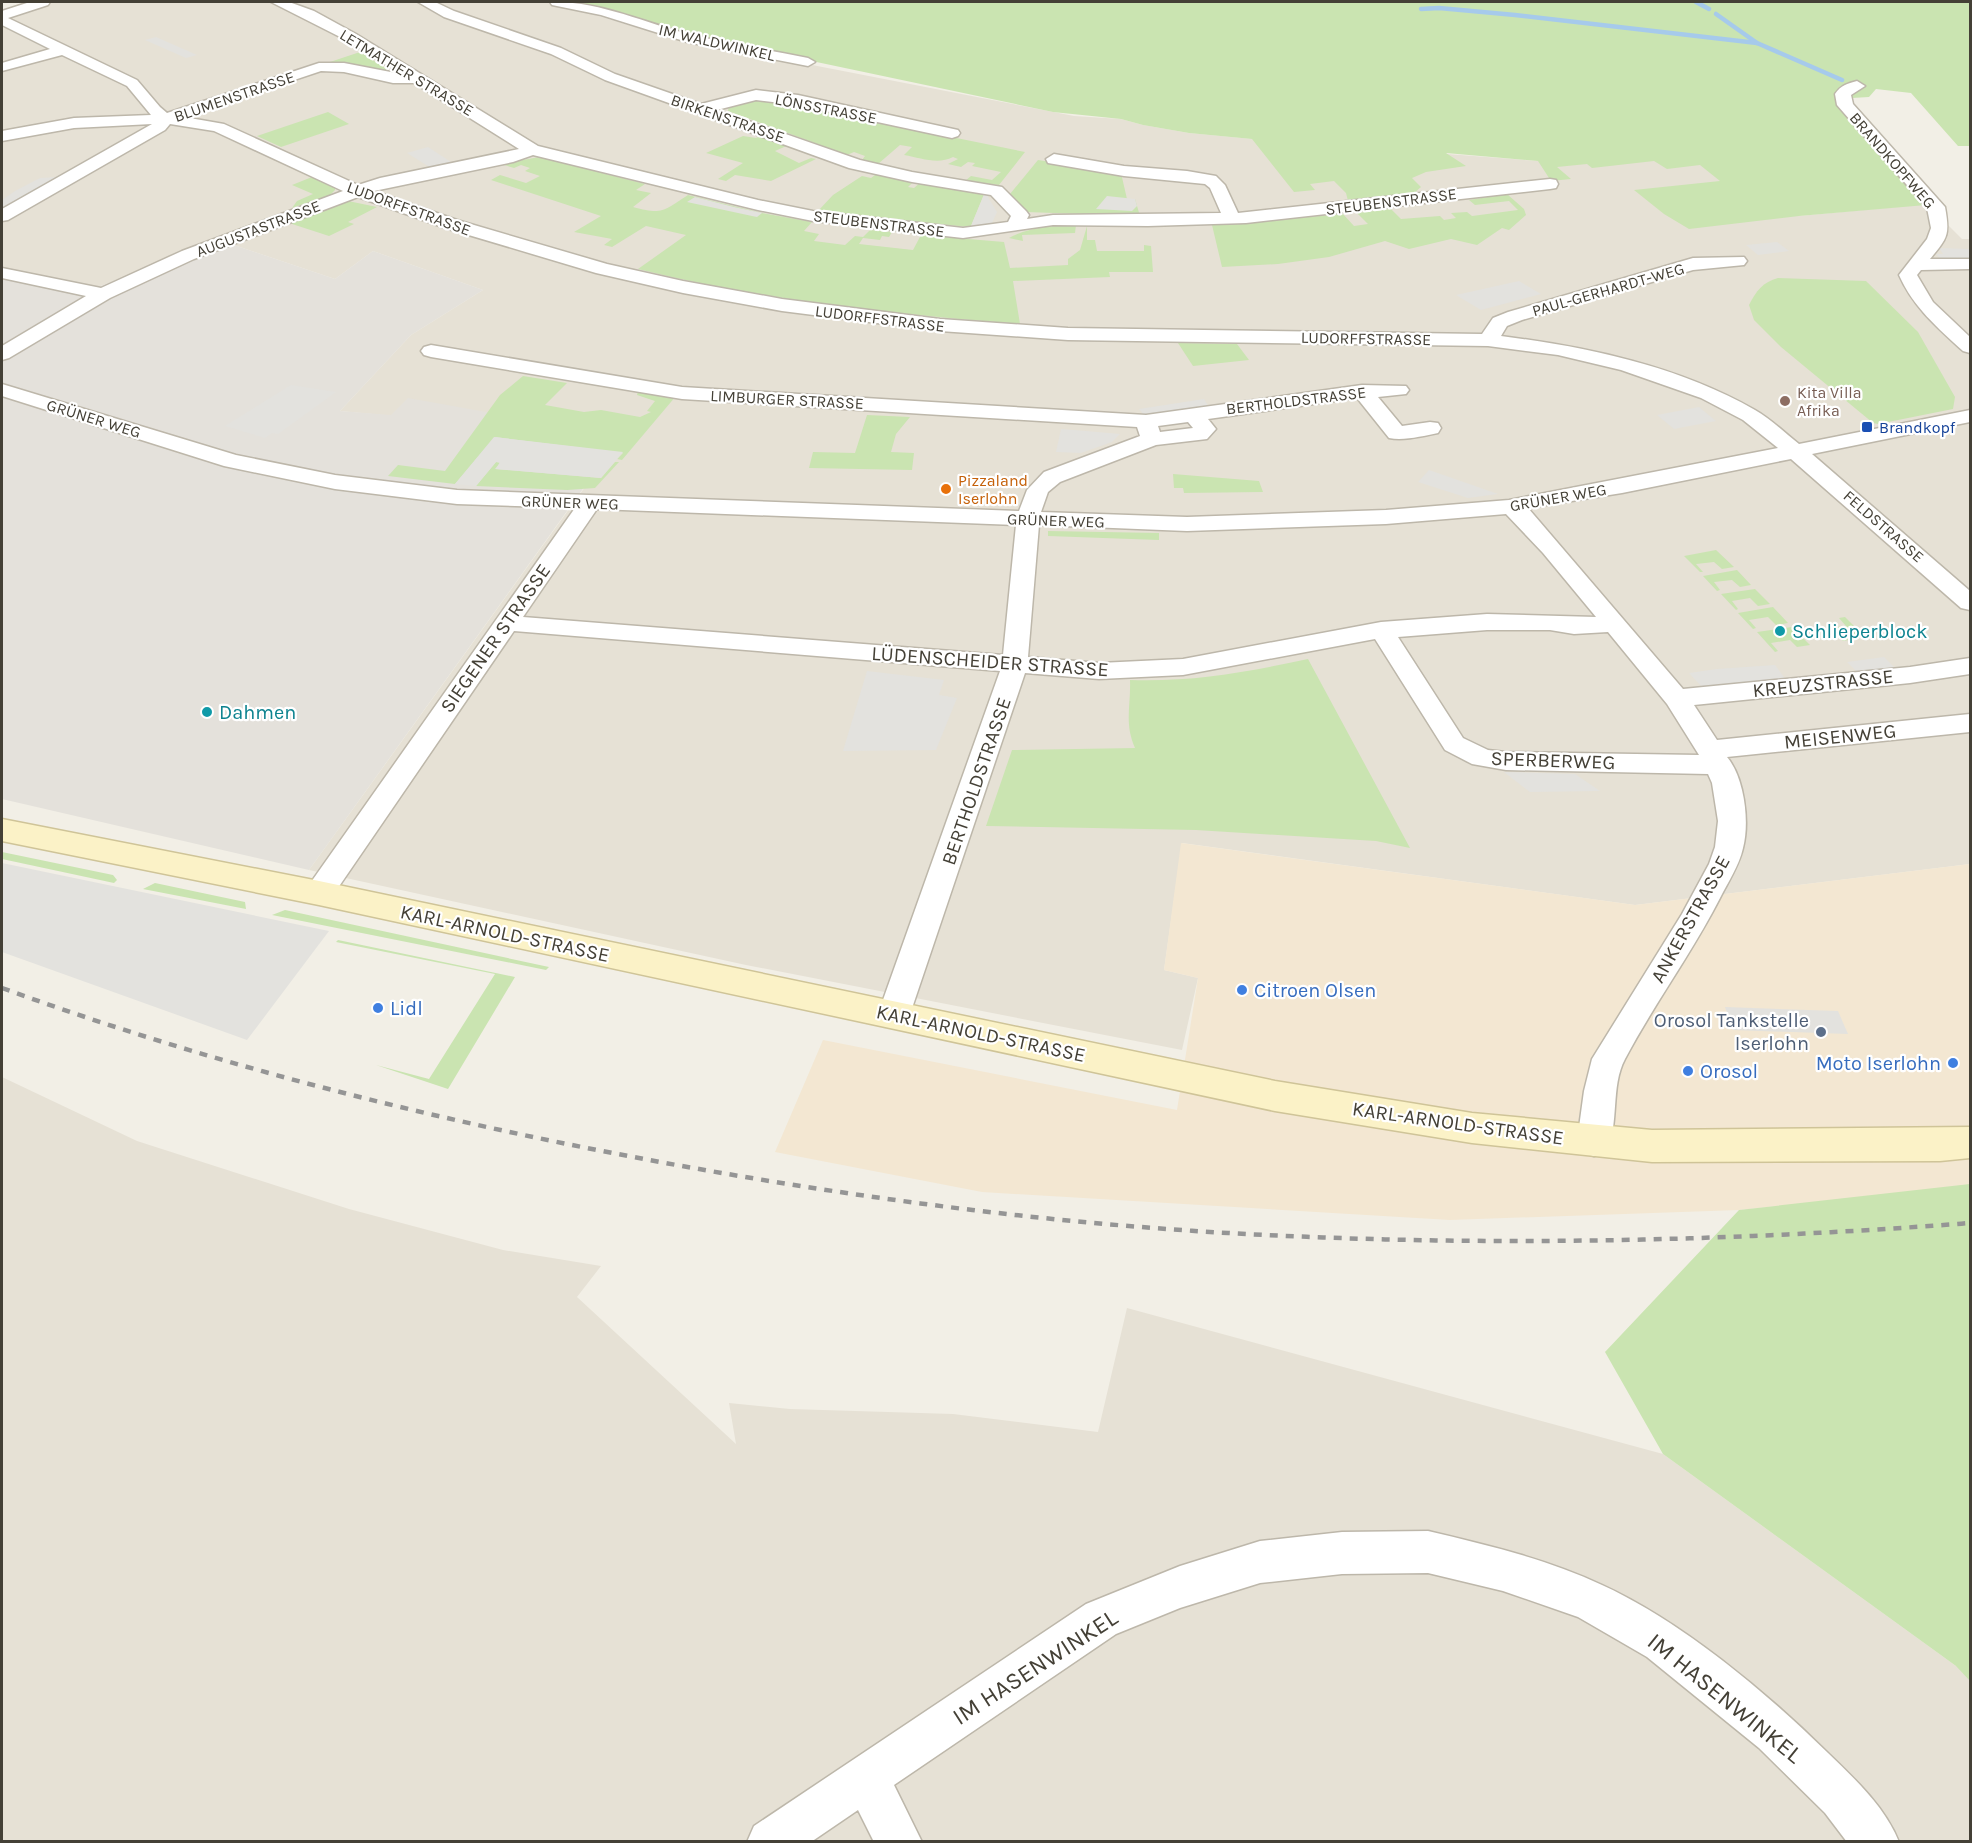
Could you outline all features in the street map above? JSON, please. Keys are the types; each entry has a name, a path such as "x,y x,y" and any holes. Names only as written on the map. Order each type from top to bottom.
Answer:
{"main road":[{"name":"KARL-ARNOLD-STRASSE","path":"2,830 319,893 1275,1096 1472,1128 1652,1146 1971,1143"}],"street":[{"path":"2,15 43,2"},
{"name":"LETMATHER STRASSE","path":"278,2 313,16 418,78 532,150"},
{"name":"BIRKENSTRASSE","path":"425,2 449,14 556,51 594,70 855,164 912,177 996,190 1020,215 1015,226"},
{"name":"IM WALDWINKEL","path":"557,2 604,12 687,38 808,62"},
{"path":"2,20 132,83 154,110 166,119"},
{"path":"2,67 63,50"},
{"name":"BLUMENSTRASSE","path":"2,216 159,127 166,119 319,67 332,65 394,80 418,78"},
{"name":"BRANDKOPFWEG","path":"1857,86 1843,93 1845,105 1936,207 1943,244 1916,265"},
{"name":"LÖNSSTRASSE","path":"701,109 756,95 798,100 952,133"},
{"path":"2,136 74,123 166,119"},
{"name":"LUDORFFSTRASSE","path":"166,119 218,127 357,191 472,231 603,269 745,299 879,319 1068,334 1488,340 1568,351 1627,365 1671,379 1730,404 1795,451"},
{"name":"AUGUSTASTRASSE","path":"2,354 103,294 188,255 357,191 398,179 513,157 532,150"},
{"name":"STEUBENSTRASSE","path":"532,150 813,216 963,233 1053,220 1232,219 1550,183"},
{"path":"1054,159 1124,171 1210,180 1217,184 1232,219"},
{"name":"PAUL-GERHARDT-WEG","path":"1488,340 1500,322 1515,316 1693,264 1738,261"},
{"path":"1971,264 1916,265 1908,275 1914,293 1930,311 1971,347"},
{"path":"2,273 103,294"},
{"name":"LIMBURGER STRASSE","path":"431,351 682,393 1149,430"},
{"name":"GRÜNER WEG","path":"2,390 232,461 300,476 457,497 1186,524 1386,517 1511,507 1525,502 1622,486 1971,416"},
{"name":"BERTHOLDSTRASSE","path":"894,1014 1010,684 1015,663 1028,519 1039,486 1052,477 1149,430 1193,415 1362,391 1399,390"},
{"path":"1362,391 1397,433 1430,428"},
{"name":"FELDSTRASSE","path":"1795,451 1971,603"},
{"name":"SIEGENER STRASSE","path":"319,893 590,503"},
{"name":"ANKERSTRASSE","path":"1511,507 1528,522 1676,698 1715,758 1726,783 1731,811 1729,847 1720,872 1694,921 1608,1059 1600,1091 1594,1142"},
{"name":"LÜDENSCHEIDER STRASSE","path":"505,623 1099,671 1183,667 1381,630 1487,622 1550,622 1574,626 1615,624"},
{"name":"SPERBERWEG","path":"1381,630 1454,744 1482,758 1506,760 1715,758"},
{"name":"KREUZSTRASSE","path":"1676,698 1910,675 1971,666"},
{"name":"MEISENWEG","path":"1715,758 1971,723"},
{"name":"IM HASENWINKEL","path":"770,1842 1101,1619 1180,1587 1260,1562 1342,1553 1428,1552 1503,1570 1588,1600 1662,1642 1775,1732 1841,1797 1876,1842"},
{"path":"866,1778 900,1842"}],"shaded area":[{"path":"43,2 552,2 668,37 1074,116 1121,119 1189,133 1538,161 1693,155 1799,216 1927,204 1962,239 1970,239 1970,864 1635,905 1182,843 1164,970 1198,978 1182,1050 746,965 309,870 621,437 340,411 411,335 483,290 373,251 335,279 231,244 183,255 90,290 2,273 2,15"},
{"path":"156,37 197,55 186,58 145,40"},
{"path":"428,147 451,162 431,168 407,153"},
{"path":"58,177 2,209 2,200 15,191 40,178"},
{"path":"985,192 997,212 992,223 971,226"},
{"path":"1107,196 1135,199 1137,206 1132,211 1096,209"},
{"path":"695,197 762,213 757,217 687,202"},
{"path":"1777,242 1789,251 1758,255 1746,245"},
{"path":"231,244 335,279 373,251 483,290 411,335 340,411 391,415 408,398 621,436 309,870 2,799 2,273 90,290 183,255"},
{"path":"1939,248 1970,249 1970,261 1941,260 1936,254 1943,254"},
{"path":"1519,281 1541,294 1481,310 1456,295"},
{"path":"291,385 336,392 278,434 272,433 265,438 225,426"},
{"path":"1204,399 1209,407 1145,416 1139,409"},
{"path":"1699,407 1716,421 1674,429 1657,415"},
{"path":"1061,429 1120,434 1112,442 1081,453 1056,452"},
{"path":"494,437 623,452 601,478 495,469 500,463 496,462 476,486 455,484"},
{"path":"1429,470 1498,494 1468,498 1418,482"},
{"path":"1884,657 1895,668 1858,673 1847,662"},
{"path":"1775,665 1786,680 1703,688 1689,673 1717,669"},
{"path":"867,671 944,680 939,695 957,698 936,750 843,751"},
{"path":"1504,772 1575,774 1600,791 1530,792"},
{"path":"1181,843 1635,905 1970,864 1970,1186 1739,1210 1450,1220 982,1192 775,1152 823,1040 1177,1110 1198,978 1164,970"},
{"path":"2,863 329,931 247,1040 2,952"},
{"path":"1725,1007 1838,1011 1848,1034 1733,1030"},
{"path":"2,1077 137,1141 349,1209 503,1250 601,1266 577,1297 736,1444 729,1403 790,1409 953,1414 1098,1432 1127,1308 1663,1454 1956,1666 1970,1660 1970,1841 2,1842"}],"green space":[{"path":"573,2 1970,2 1970,146 1958,146 1911,93 1876,89 1869,97 1835,99 1926,205 1799,216 1689,229 1664,214 1634,190 1720,181 1700,165 1667,169 1654,161 1592,168 1587,164 1557,167 1571,179 1551,181 1538,161 1446,153 1466,166 1426,172 1412,178 1421,187 1413,194 1348,201 1346,193 1334,181 1310,184 1315,190 1294,192 1252,139 1189,133 1121,119 1053,112 689,35"},
{"path":"360,52 398,76 330,62"},
{"path":"748,99 820,108 858,118 1025,152 999,185 965,181 971,176 992,180 1001,172 972,166 975,163 968,162 961,167 948,164 958,159 953,157 935,161 904,155 912,147 900,145 878,164 862,160 865,156 854,152 847,155 728,111 729,105"},
{"path":"328,112 349,124 281,147 257,136"},
{"path":"764,134 791,144 775,151 799,163 811,158 816,159 771,181 735,175 726,181 718,179 743,163 706,153 743,136 756,138"},
{"path":"539,157 645,184 636,190 651,193 633,207 651,211 662,210 688,195 762,213 812,222 804,231 819,234 814,241 845,245 855,236 863,237 870,230 892,232 889,237 882,236 880,240 863,238 859,244 913,250 921,235 1004,242 1010,268 1068,265 1068,259 1080,250 1087,226 1087,240 1095,240 1097,251 1144,251 1144,245 1151,246 1153,272 1109,272 1110,277 1013,281 1020,324 923,316 732,289 638,269 686,235 646,226 612,247 604,245 612,239 574,232 601,216 491,180 500,175 526,183 540,176 525,171 530,168 521,165 514,168 501,164"},
{"path":"1038,160 1121,173 1127,199 1135,199 1140,216 1026,212 1010,194"},
{"path":"878,173 914,181 908,187 914,188 921,182 985,192 971,226 968,227 818,211 833,195 862,176 871,178"},
{"path":"312,177 335,190 330,195 292,208 297,201 313,194 292,185"},
{"path":"1507,194 1524,209 1526,215 1509,230 1502,228 1477,245 1451,239 1409,249 1385,241 1329,257 1278,264 1222,267 1212,225 1343,214 1354,226 1368,224 1357,213 1391,209 1401,219 1440,216 1444,220 1456,218 1451,213 1467,212 1472,216 1518,210 1509,201 1475,205 1469,200"},
{"path":"348,201 377,207 348,222 354,224 329,236 289,223"},
{"path":"1076,225 1075,233 1022,235 1023,241 1009,238 1041,228"},
{"path":"1778,278 1866,281 1918,332 1955,397 1953,409 1878,424 1873,423 1781,347 1754,320 1749,305 1757,291"},
{"path":"1178,343 1237,344 1249,360 1193,366"},
{"path":"523,376 567,383 545,405 584,412 601,410 640,417 651,412 647,411 655,401 637,395 638,391 676,396 622,460 617,459 623,453 495,437 455,484 388,476 398,465 445,471 500,395"},
{"path":"867,415 910,417 896,434 891,452 914,453 912,470 809,468 813,452 855,453"},
{"path":"496,462 500,462 496,469 601,478 615,462 619,462 595,488 567,490 476,486"},
{"path":"1173,474 1259,481 1263,492 1184,493 1183,488 1174,488"},
{"path":"1048,531 1159,533 1159,540 1048,536"},
{"path":"1716,550 1734,567 1722,569 1714,562 1696,564 1703,572 1700,572 1684,556"},
{"path":"1737,570 1751,585 1740,587 1732,580 1714,582 1720,590 1717,591 1703,576"},
{"path":"1755,589 1770,604 1758,606 1750,598 1732,601 1738,609 1736,610 1721,594"},
{"path":"1773,607 1788,623 1776,625 1768,617 1749,620 1756,628 1753,629 1738,613"},
{"path":"1845,617 1865,637 1843,641 1830,628 1846,626 1839,618"},
{"path":"1792,627 1810,645 1797,647 1790,640 1771,643 1778,651 1775,652 1757,632"},
{"path":"1308,659 1410,848 1376,841 1196,830 986,826 1012,750 1135,748 1129,722 1130,680 1220,675"},
{"path":"2,852 113,875 117,880 114,883 2,859"},
{"path":"155,883 245,902 246,909 143,889"},
{"path":"285,910 549,967 546,970 272,915"},
{"path":"338,940 515,977 448,1089 376,1065 429,1079 495,974 336,942"},
{"path":"1970,1184 1970,1681 1956,1666 1663,1454 1605,1352 1739,1210"}],"waterway":[{"path":"1696,2 1709,9"},
{"path":"1421,9 1439,8 1515,15 1757,43"},
{"path":"1716,14 1757,43"},
{"path":"1757,43 1842,80"}],"railway":[{"path":"2,988 75,1014 224,1060 450,1119 679,1166 835,1191 992,1212 1149,1228 1413,1240 1692,1238 1785,1235 1970,1223"}],"place":[{"name":"Kita Villa Afrika","path":"1785,401"},
{"name":"Brandkopf","path":"1867,427"},
{"name":"Pizzaland Iserlohn","path":"946,489"},
{"name":"Schlieperblock","path":"1780,631"},
{"name":"Dahmen","path":"207,712"},
{"name":"Citroen Olsen","path":"1242,990"},
{"name":"Lidl","path":"378,1008"},
{"name":"Orosol Tankstelle Iserlohn","path":"1821,1032"},
{"name":"Moto Iserlohn","path":"1953,1063"},
{"name":"Orosol","path":"1688,1071"}]}
